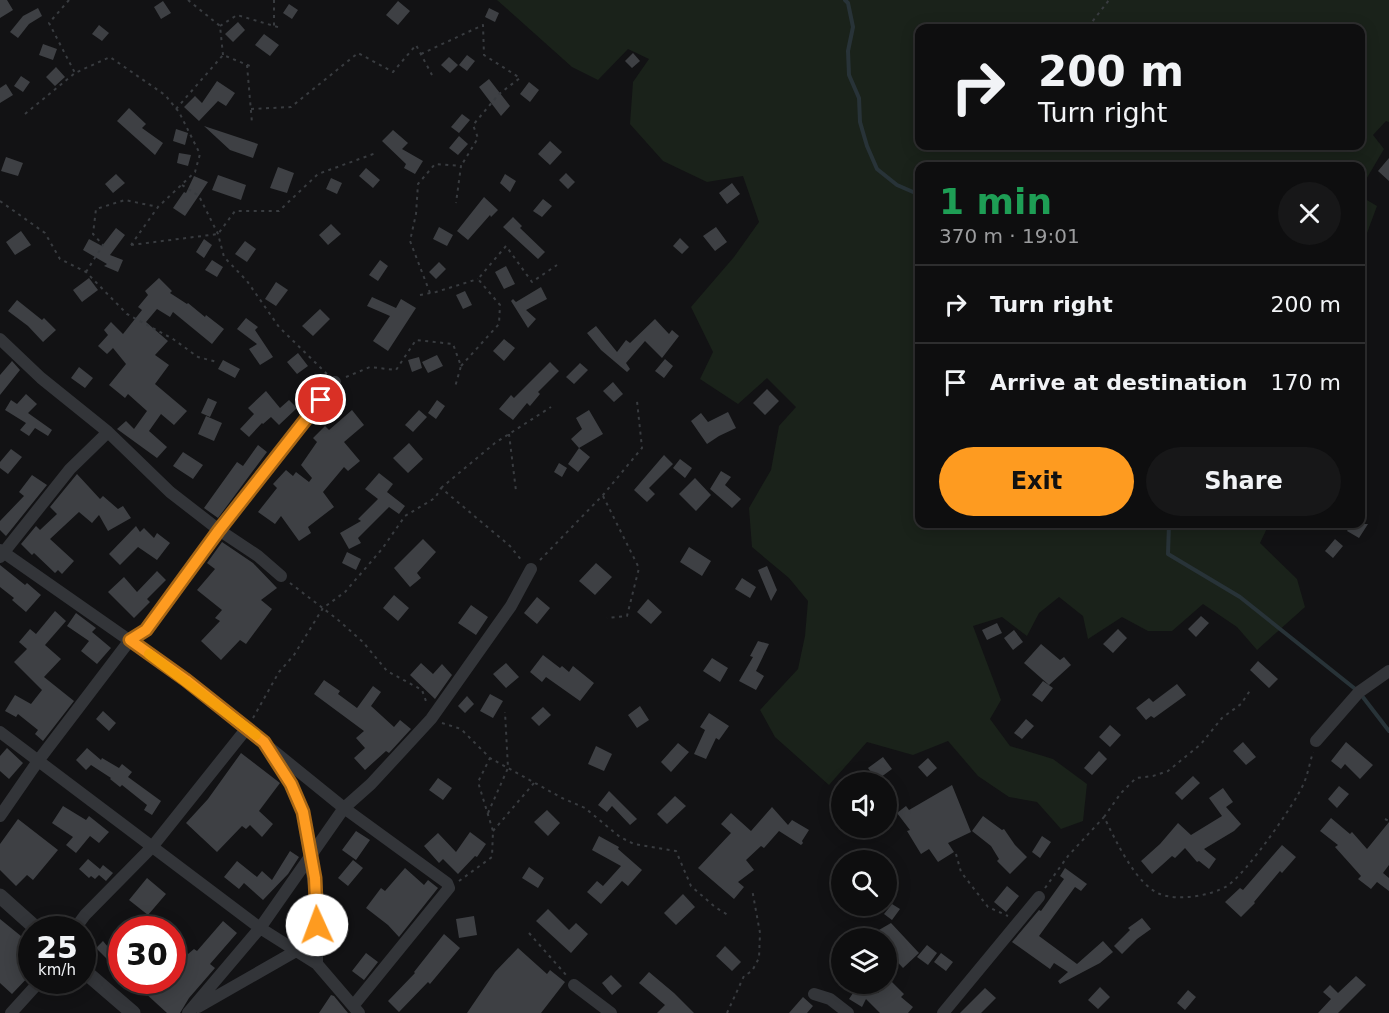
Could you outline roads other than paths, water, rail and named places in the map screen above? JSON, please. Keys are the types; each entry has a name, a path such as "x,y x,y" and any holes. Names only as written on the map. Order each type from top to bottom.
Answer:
{"street":[{"path":"0,339 41,378 108,432 170,492 219,530 258,556 281,576"},
{"path":"0,816 38,761 130,640 146,630 219,530 335,382"},
{"path":"0,732 260,928 317,964 357,1011 448,888 442,878 344,808 247,728 130,640 1,553 70,469 108,432"},
{"path":"190,1012 260,928 344,808 371,784 431,719 511,606 531,569"},
{"path":"1316,741 1359,692 1389,671"},
{"path":"84,916 152,847 247,728"},
{"path":"264,742 291,784 303,812 318,906 317,964"},
{"path":"0,896 22,916"},
{"path":"943,1013 1039,897"},
{"path":"190,1012 296,951"},
{"path":"96,981 133,1013"},
{"path":"574,985 611,1013"},
{"path":"11,1013 28,994"},
{"path":"814,994 830,999 848,1013"}],"waterway":[{"path":"845,0 848,3 853,27 848,51 849,75 859,98 860,122 867,146 877,169 897,185 915,193"},
{"path":"1169,528 1168,554 1240,597 1359,692 1389,731"}]}
